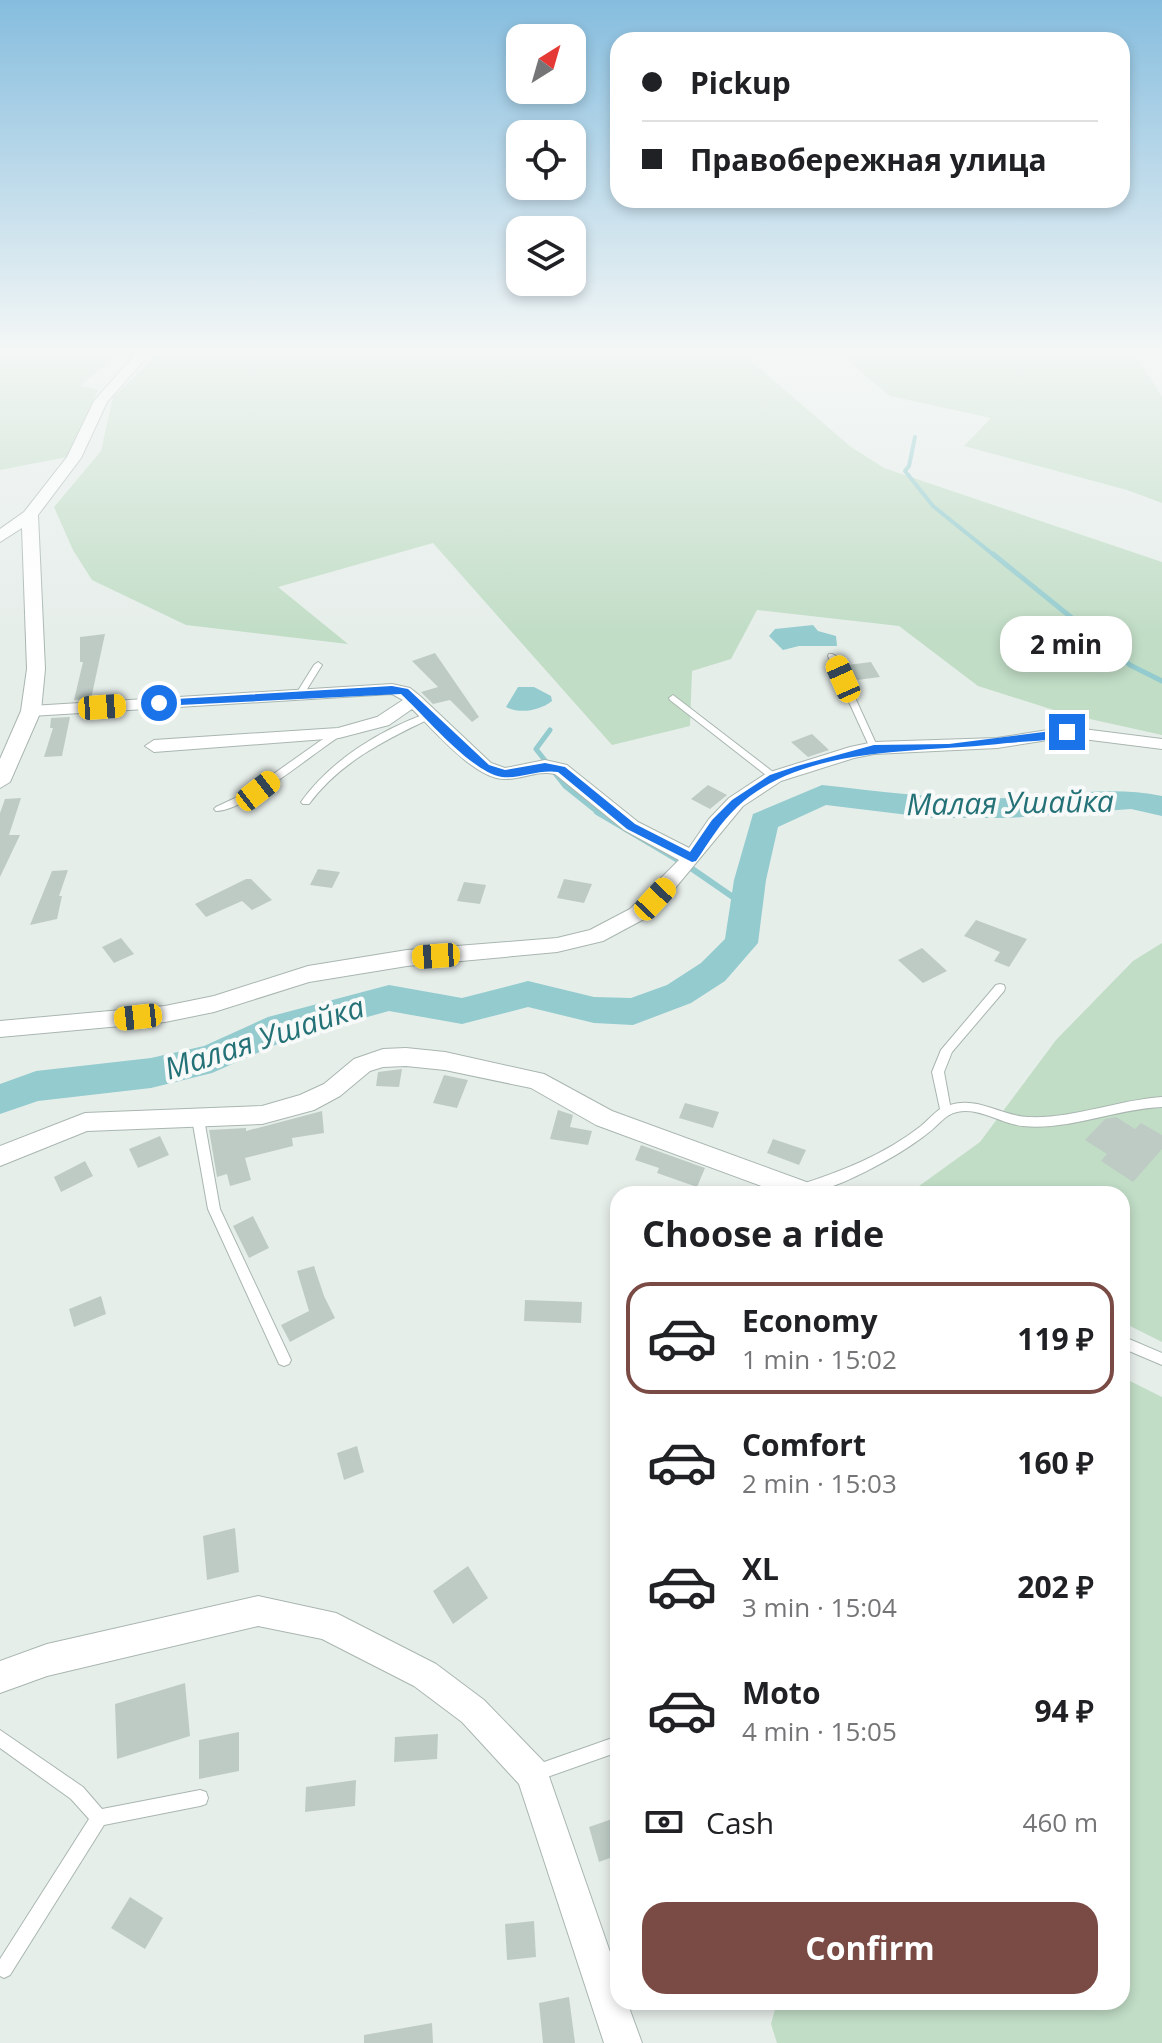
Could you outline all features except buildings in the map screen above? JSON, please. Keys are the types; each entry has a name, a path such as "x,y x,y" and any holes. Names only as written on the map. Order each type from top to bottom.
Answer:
{"street":[{"path":"0,537 30,515 74,458 80,444"},
{"path":"0,782 31,711 36,669 30,515"},
{"path":"31,711 392,689 412,695 428,716 485,767 504,774 545,766 561,769 631,826 692,858"},
{"path":"154,746 339,733 383,721 414,700"},
{"path":"0,1029 165,1014 214,1004 308,974 407,958 557,945 596,936 637,914 692,858 716,823 736,802 774,777 874,748 949,747 1067,732 1162,744"},
{"path":"0,1156 85,1122 262,1115 306,1103 332,1090 362,1065 383,1058 445,1061 536,1080 604,1118 789,1186"},
{"path":"0,1677 47,1660 258,1611 325,1624 425,1675 473,1711 532,1774 610,2005"},
{"path":"612,2010 623,2043"}],"lane":[{"path":"832,656 874,748"},
{"path":"300,694 318,665"},
{"path":"673,698 774,777"},
{"path":"306,802 327,774 360,752 428,716"},
{"path":"219,809 250,796 339,733"},
{"path":"946,1111 938,1072 947,1050 1000,988"},
{"path":"821,1186 878,1160 931,1126 946,1111 968,1104 1021,1122 1041,1122 1069,1119 1133,1102 1162,1102"},
{"path":"198,1119 214,1209 284,1360"},
{"path":"1130,1345 1162,1359"},
{"path":"0,1738 77,1793 99,1818"},
{"path":"532,1774 610,1747"},
{"path":"4,1969 99,1818 200,1798"}],"green space":[{"path":"0,444 73,444 67,457 0,470"},
{"path":"102,444 848,444 884,468 1162,562 1162,735 1063,713 978,686 899,626 757,610 731,659 692,671 690,726 612,745 433,543 278,587 348,644 186,625 92,580 73,550 54,507 101,451"},
{"path":"1162,444 1162,503 1127,490 964,446"},
{"path":"1162,943 1162,1342 1130,1326 1130,1186 919,1186 980,1142 1056,1040 1133,961"},
{"path":"1130,1381 1162,1397 1162,2043 777,2043 771,2024 775,2010 1130,2010"}],"water":[{"path":"813,625 818,631 836,636 837,646 799,646 783,650 769,636 775,629"},
{"path":"518,687 534,687 551,696 552,701 529,710 506,707"}],"waterway":[{"path":"913,444 905,471 933,506 995,556"},
{"path":"993,554 1130,665 1162,681"},
{"path":"550,730 536,749 565,786 599,813"},
{"name":"Малая Ушайка","path":"0,1099 36,1086 151,1073 212,1059 281,1027 389,998 462,1011 528,994 594,1010 633,1012 679,994 713,972 741,943 750,880 764,821 822,795 933,808 1008,808 1131,799 1162,806"},
{"path":"599,813 688,866 746,906"}],"route":[{"path":"159,703 392,689 404,692 412,695 428,716 485,767 504,774 545,766 561,769 616,816 692,858 716,823 736,802 774,777 874,748 949,747 1067,732"}]}
